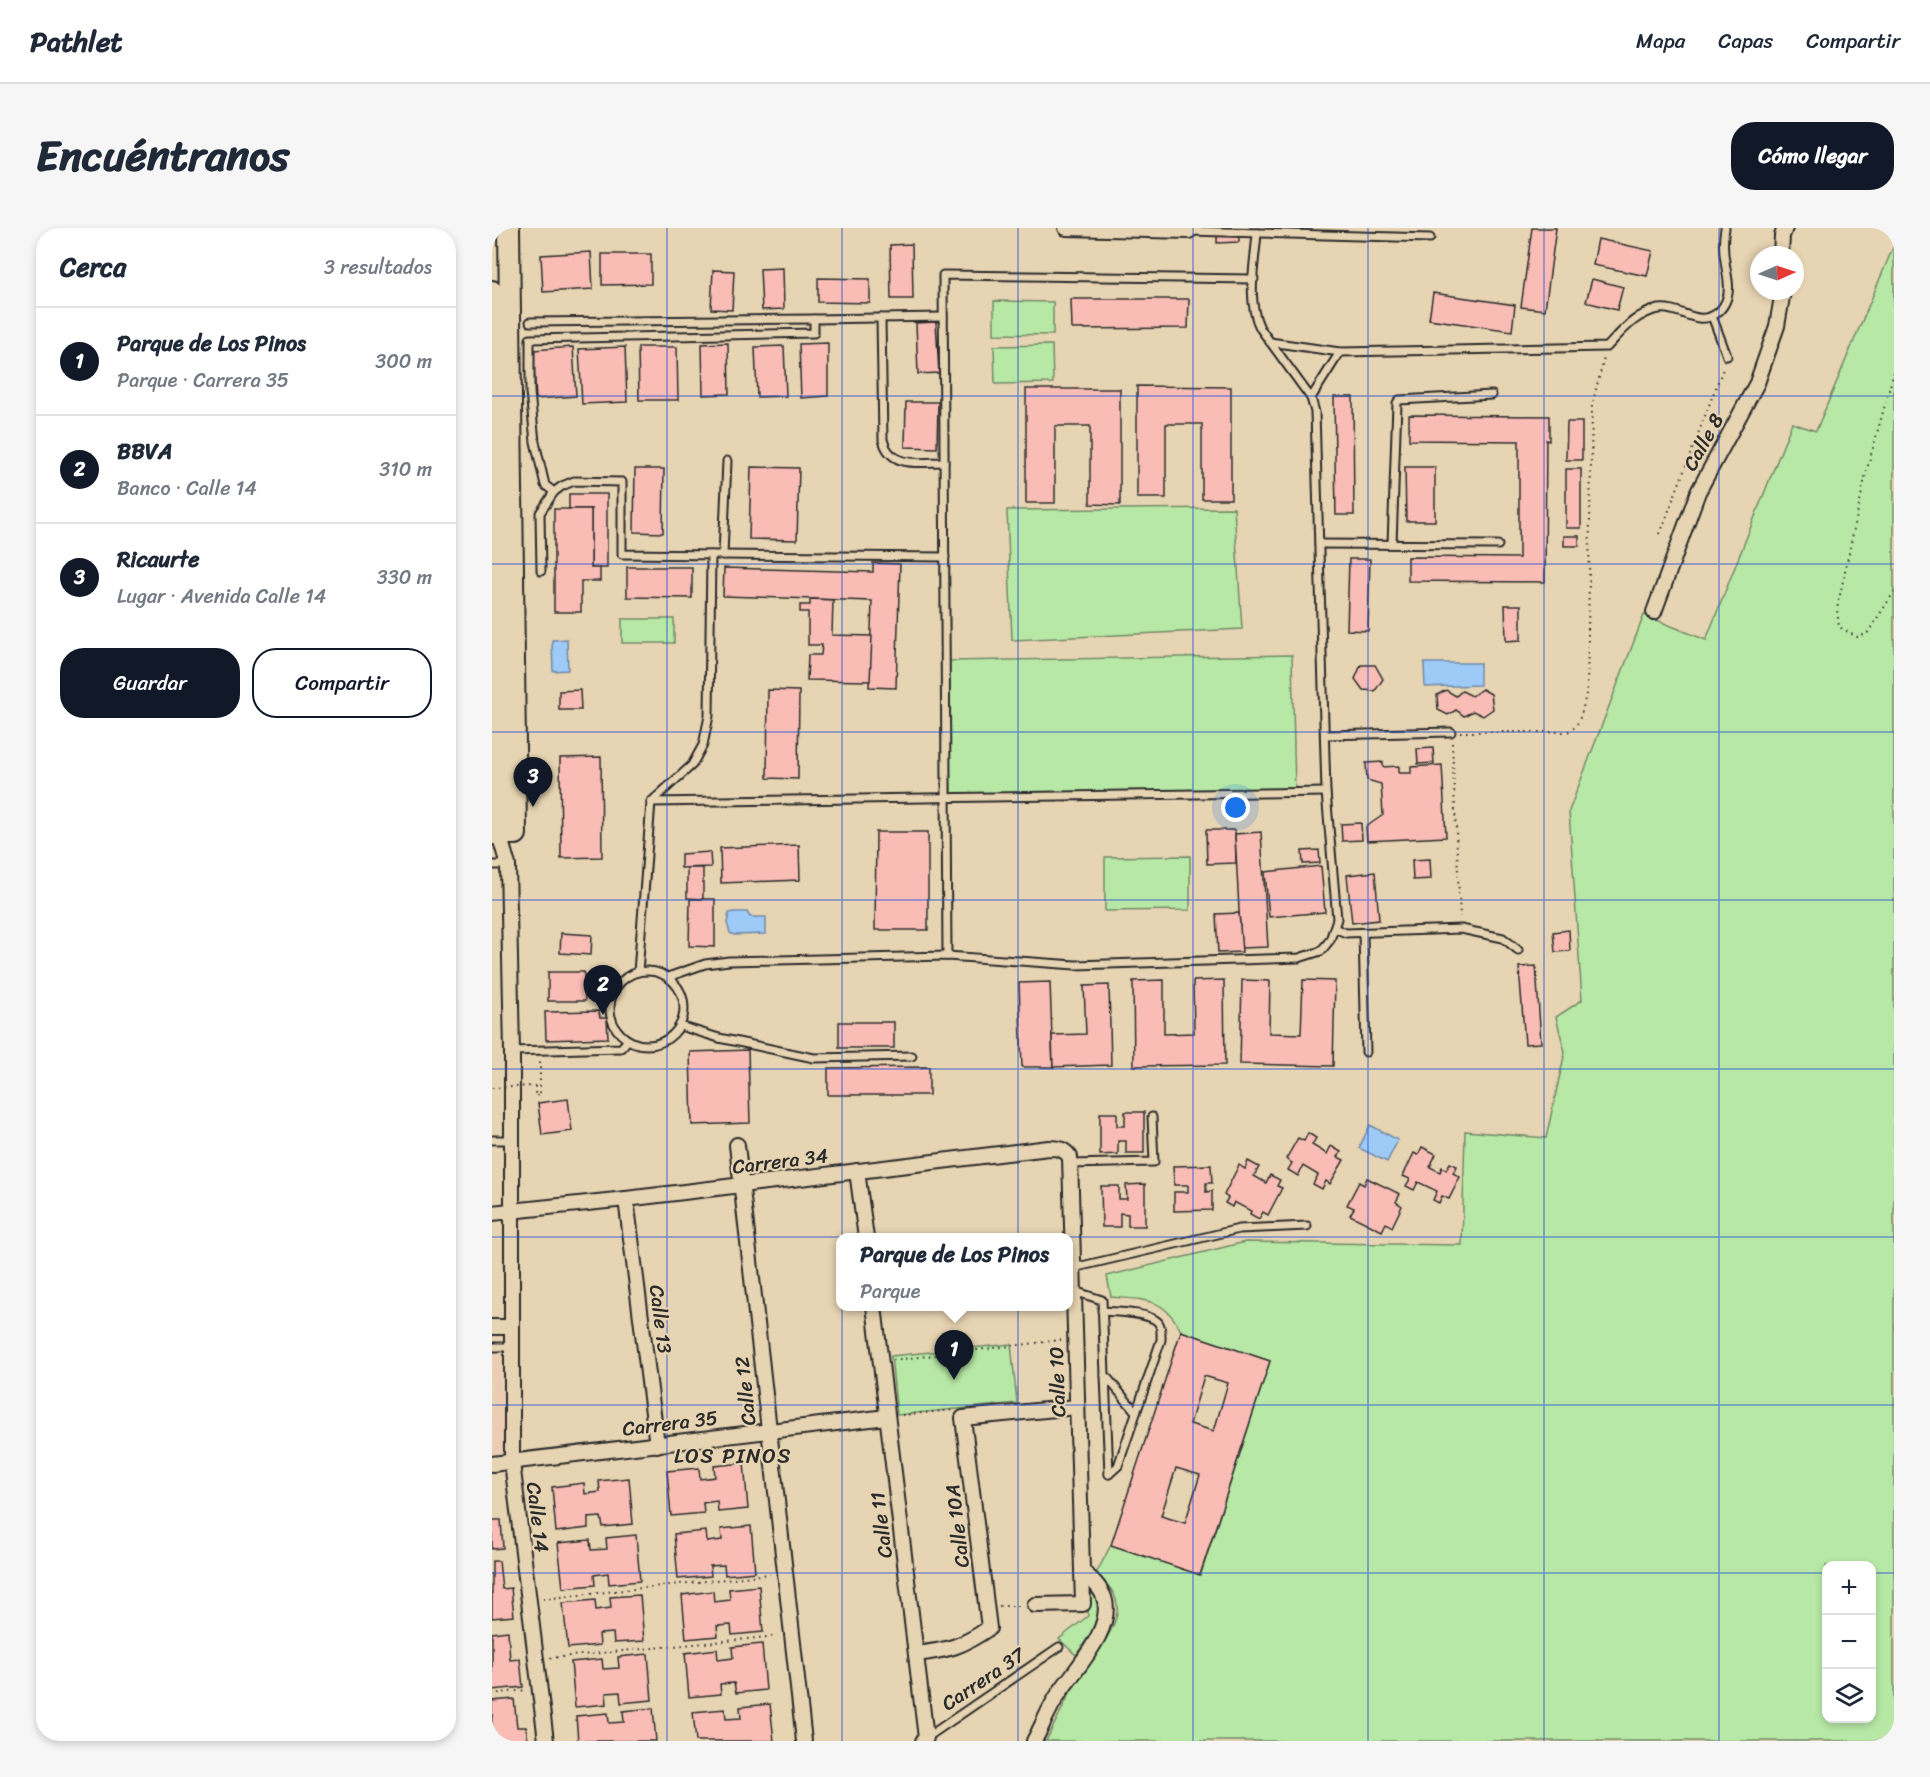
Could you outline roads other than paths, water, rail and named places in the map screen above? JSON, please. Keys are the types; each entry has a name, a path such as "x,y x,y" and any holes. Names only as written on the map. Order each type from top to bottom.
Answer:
{"main road":[{"path":"502,825 498,339 509,228"},
{"path":"492,291 498,339"}],"street":[{"path":"1066,228 1190,229"},
{"path":"1781,246 1785,228"},
{"name":"Calle 8","path":"1654,612 1698,492 1757,383 1777,326 1781,300"},
{"name":"Calle 14","path":"502,825 508,866 512,1051 512,1462 546,1741"},
{"name":"Calle 12","path":"737,1145 804,1741"},
{"name":"Carrera 34","path":"492,1212 512,1212 626,1199 1049,1148 1060,1148 1070,1160"},
{"name":"Calle 10","path":"1070,1160 1071,1233"},
{"path":"858,1171 865,1233"},
{"name":"Calle 13","path":"626,1199 657,1444"},
{"name":"Calle 10","path":"1035,1605 1083,1604 1073,1299"},
{"name":"Calle 11","path":"875,1311 925,1739"},
{"path":"492,1327 512,1327"},
{"name":"Calle 10A","path":"916,1654 959,1647 988,1628 963,1418 1077,1407"},
{"name":"Carrera 35","path":"492,1464 887,1417"},
{"path":"1034,1741 1058,1695 1094,1644 1106,1617 1107,1607 1104,1595 1082,1571"}],"lane":[{"path":"1270,342 1340,352 1607,347 1628,324 1641,315 1670,309 1700,319 1712,316 1724,306 1729,289 1723,244 1725,228"},
{"path":"1190,229 1430,238"},
{"path":"668,977 705,964 729,961 947,956 1075,965 1299,958 1322,951 1330,940 1337,919 1326,792 1315,412 1311,398 1254,316 1257,233"},
{"path":"947,956 943,275 1254,279"},
{"path":"1712,316 1727,356"},
{"path":"530,322 944,317"},
{"path":"881,318 883,440 886,448 898,460 906,463 944,462"},
{"path":"554,492 545,485 535,442 530,392 530,339 814,333 814,319"},
{"path":"1311,398 1340,352"},
{"path":"1392,544 1397,403 1399,400 1492,395"},
{"path":"723,555 727,461"},
{"path":"541,571 540,513 554,492 574,481 622,482 622,554 945,556"},
{"path":"1319,544 1498,545"},
{"path":"638,972 651,802 692,765 703,745 709,716 711,555"},
{"path":"1325,735 1451,732"},
{"path":"651,802 1326,792"},
{"path":"492,865 508,866"},
{"path":"1334,928 1346,933 1461,929 1503,938 1518,950"},
{"path":"1363,933 1366,1052"},
{"path":"648,970 668,977 682,994 684,1015 680,1026 663,1042 651,1045 628,1040 614,1024 611,1002 614,992 628,976 638,972 648,970"},
{"path":"680,1026 719,1038 814,1058 912,1056"},
{"path":"512,1051 621,1048 628,1040"},
{"path":"1070,1160 1154,1162 1152,1117"},
{"path":"492,1140 512,1140"},
{"path":"1073,1279 1239,1229 1307,1226"},
{"path":"1073,1280 1102,1300 1102,1311 1109,1474 1118,1466 1161,1340 1161,1328 1157,1321 1148,1316 1102,1311"},
{"path":"492,1347 512,1347"},
{"path":"1105,1375 1136,1412"},
{"name":"Carrera 37","path":"925,1739 1059,1647"}],"water":[{"path":"567,639 568,670 553,671 552,640"},
{"path":"1424,663 1480,663 1480,685 1425,687"},
{"path":"747,912 750,917 766,917 766,934 734,935 730,933 727,923 729,913"},
{"path":"1370,1125 1398,1140 1387,1162 1359,1148"}],"place":[{"name":"Ricaurte","path":"533,807"},
{"name":"BBVA","path":"603,1015"},
{"name":"Parque de Los Pinos","path":"954,1380"}],"district":[{"name":"LOS PINOS","path":"733,1456"}]}
